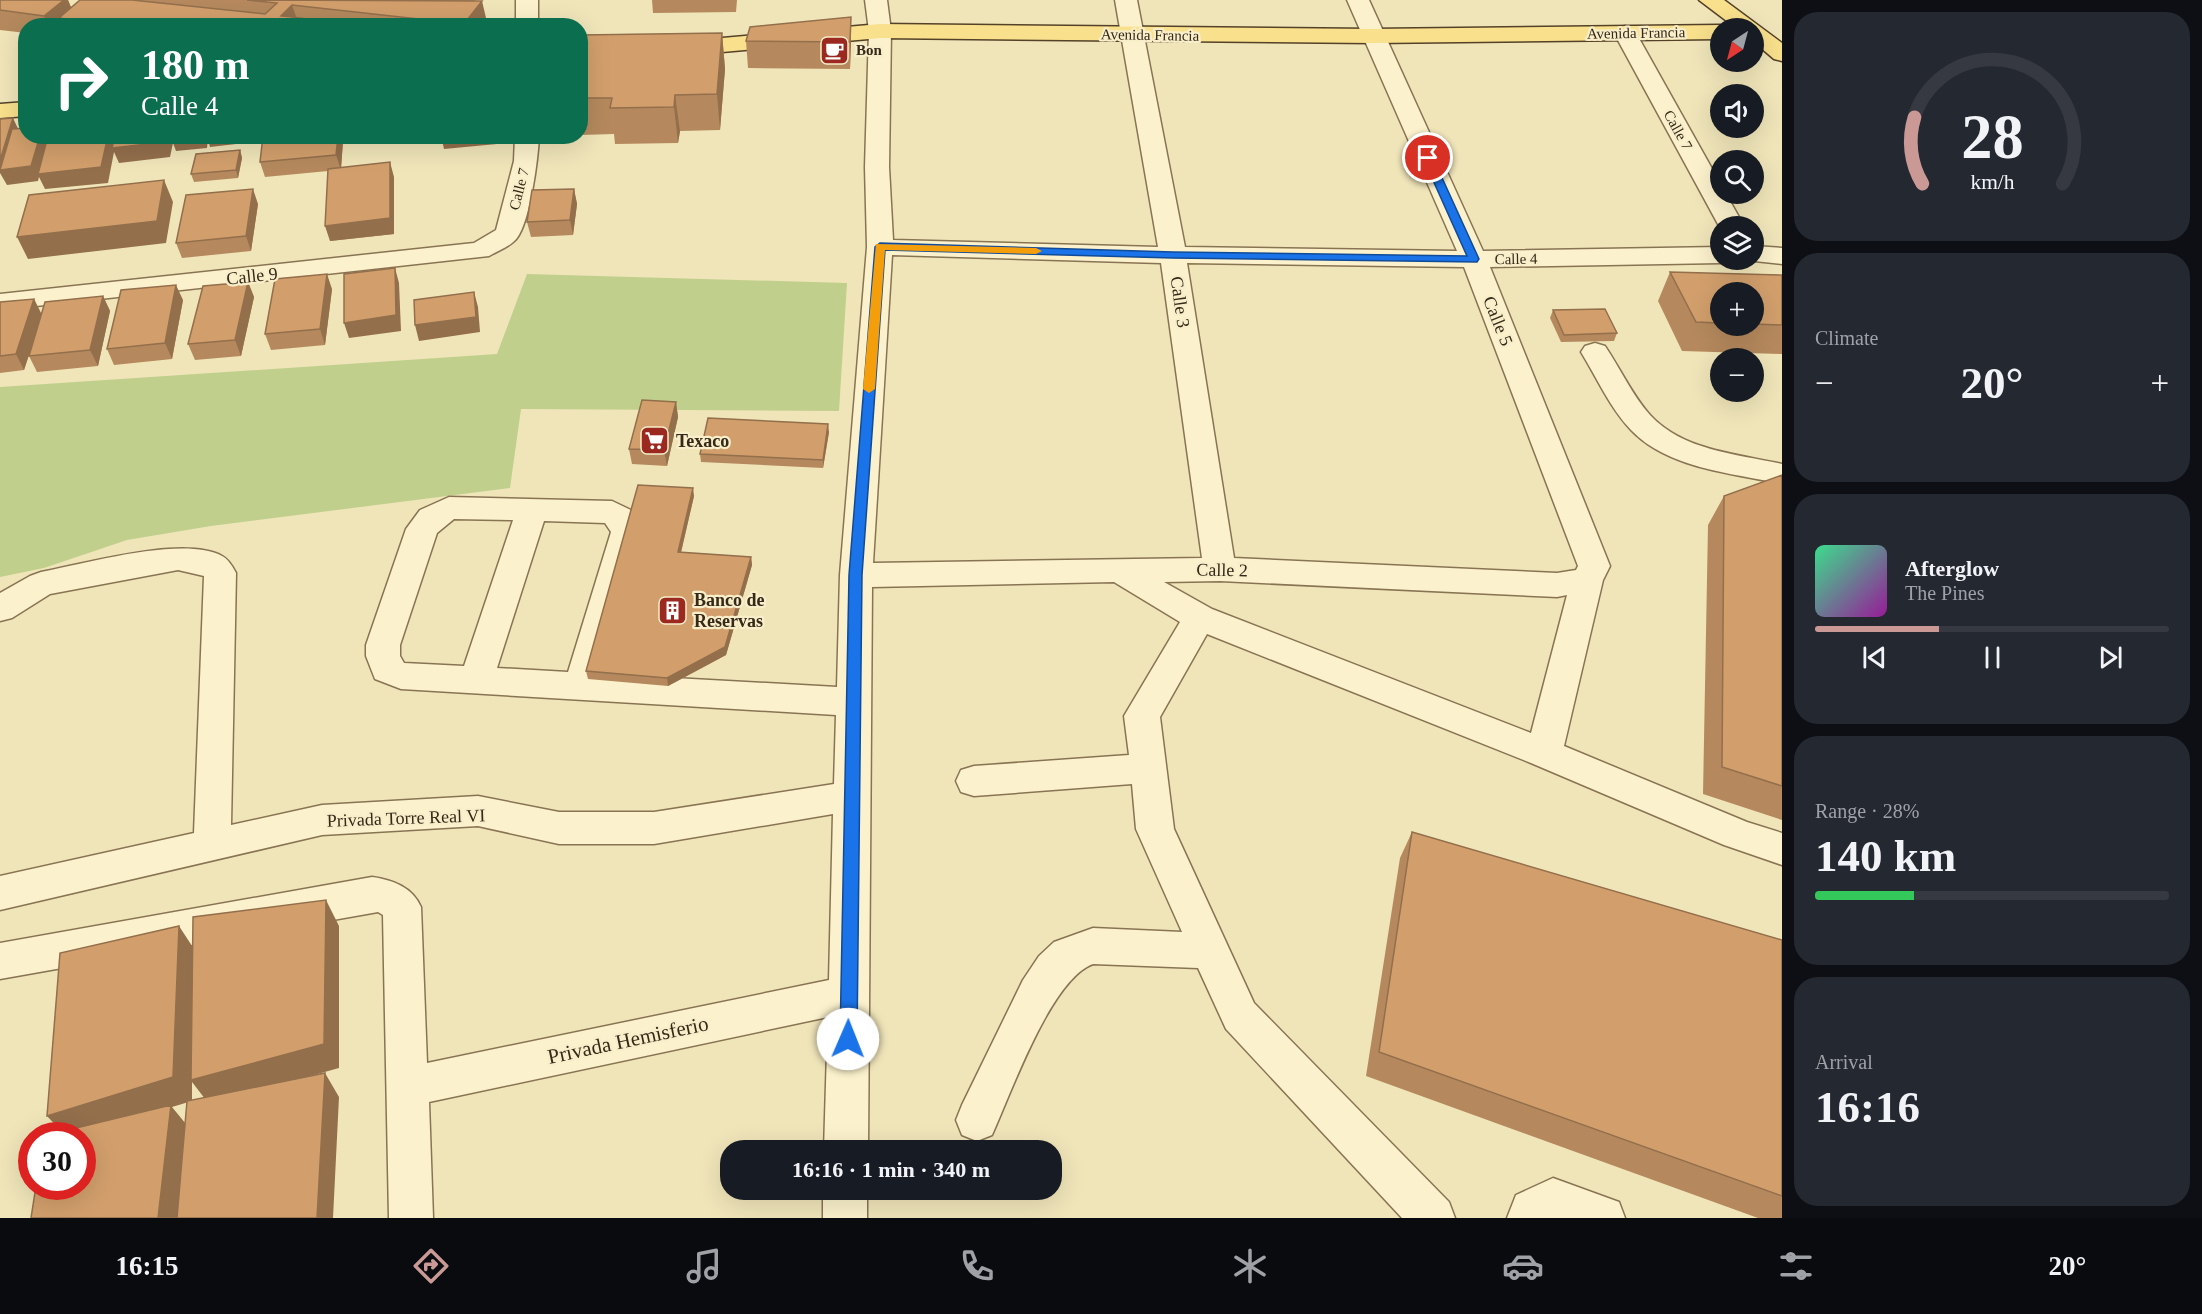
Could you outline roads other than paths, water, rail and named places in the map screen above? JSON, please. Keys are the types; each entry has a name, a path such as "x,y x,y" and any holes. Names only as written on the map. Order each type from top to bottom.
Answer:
{"main road":[{"path":"1710,0 1735,18"},
{"name":"Avenida Francia","path":"661,51 878,16 1133,34 1372,36 1710,32"},
{"path":"1764,40 1782,54"},
{"path":"0,111 18,110"}],"street":[{"path":"527,0 527,18"},
{"name":"Calle 3","path":"1126,0 1173,255 1220,569"},
{"name":"Calle 5","path":"1358,0 1372,36 1474,259 1590,549 1594,566 1587,580 1544,753"},
{"path":"846,1140 856,575 880,247 877,166 878,16"},
{"name":"Calle 7","path":"1625,33 1726,216"},
{"name":"Calle 7","path":"502,239 508,232 526,161 527,144"},
{"name":"Calle 9","path":"0,302 460,254 480,250 502,239"},
{"name":"Calle 4","path":"880,247 1173,255 1474,259 1710,255"},
{"path":"1764,255 1782,256"},
{"path":"1595,352 1641,424 1661,438 1689,453 1782,474"},
{"path":"581,687 627,531 626,524 612,512 533,508 449,508 431,518 422,529 383,645 382,656 387,670 401,676 476,681 581,687 854,702"},
{"path":"476,681 533,508"},
{"path":"0,609 41,584 178,558 212,564 220,573 212,847"},
{"path":"1117,569 1200,618 1544,753 1737,834 1782,849"},
{"name":"Calle 2","path":"856,575 1220,569 1557,585 1587,580"},
{"path":"1200,618 1142,716 1155,829 1240,1016 1433,1218"},
{"path":"974,781 1148,768"},
{"name":"Privada Torre Real VI","path":"0,893 212,847 322,820 478,811 559,828 654,828 852,796"},
{"path":"0,961 372,894 386,896 402,907 411,1218"},
{"path":"978,1120 1037,993 1053,969 1068,955 1093,946 1210,951"},
{"name":"Privada Hemisferio","path":"407,1086 849,994"},
{"path":"845,1200 845,1218"},
{"path":"1529,1218 1532,1211 1553,1200 1603,1218"}],"place":[{"name":"Bon","path":"835,50"},
{"name":"Texaco","path":"655,441"},
{"name":"Banco de Reservas","path":"673,610"}]}
